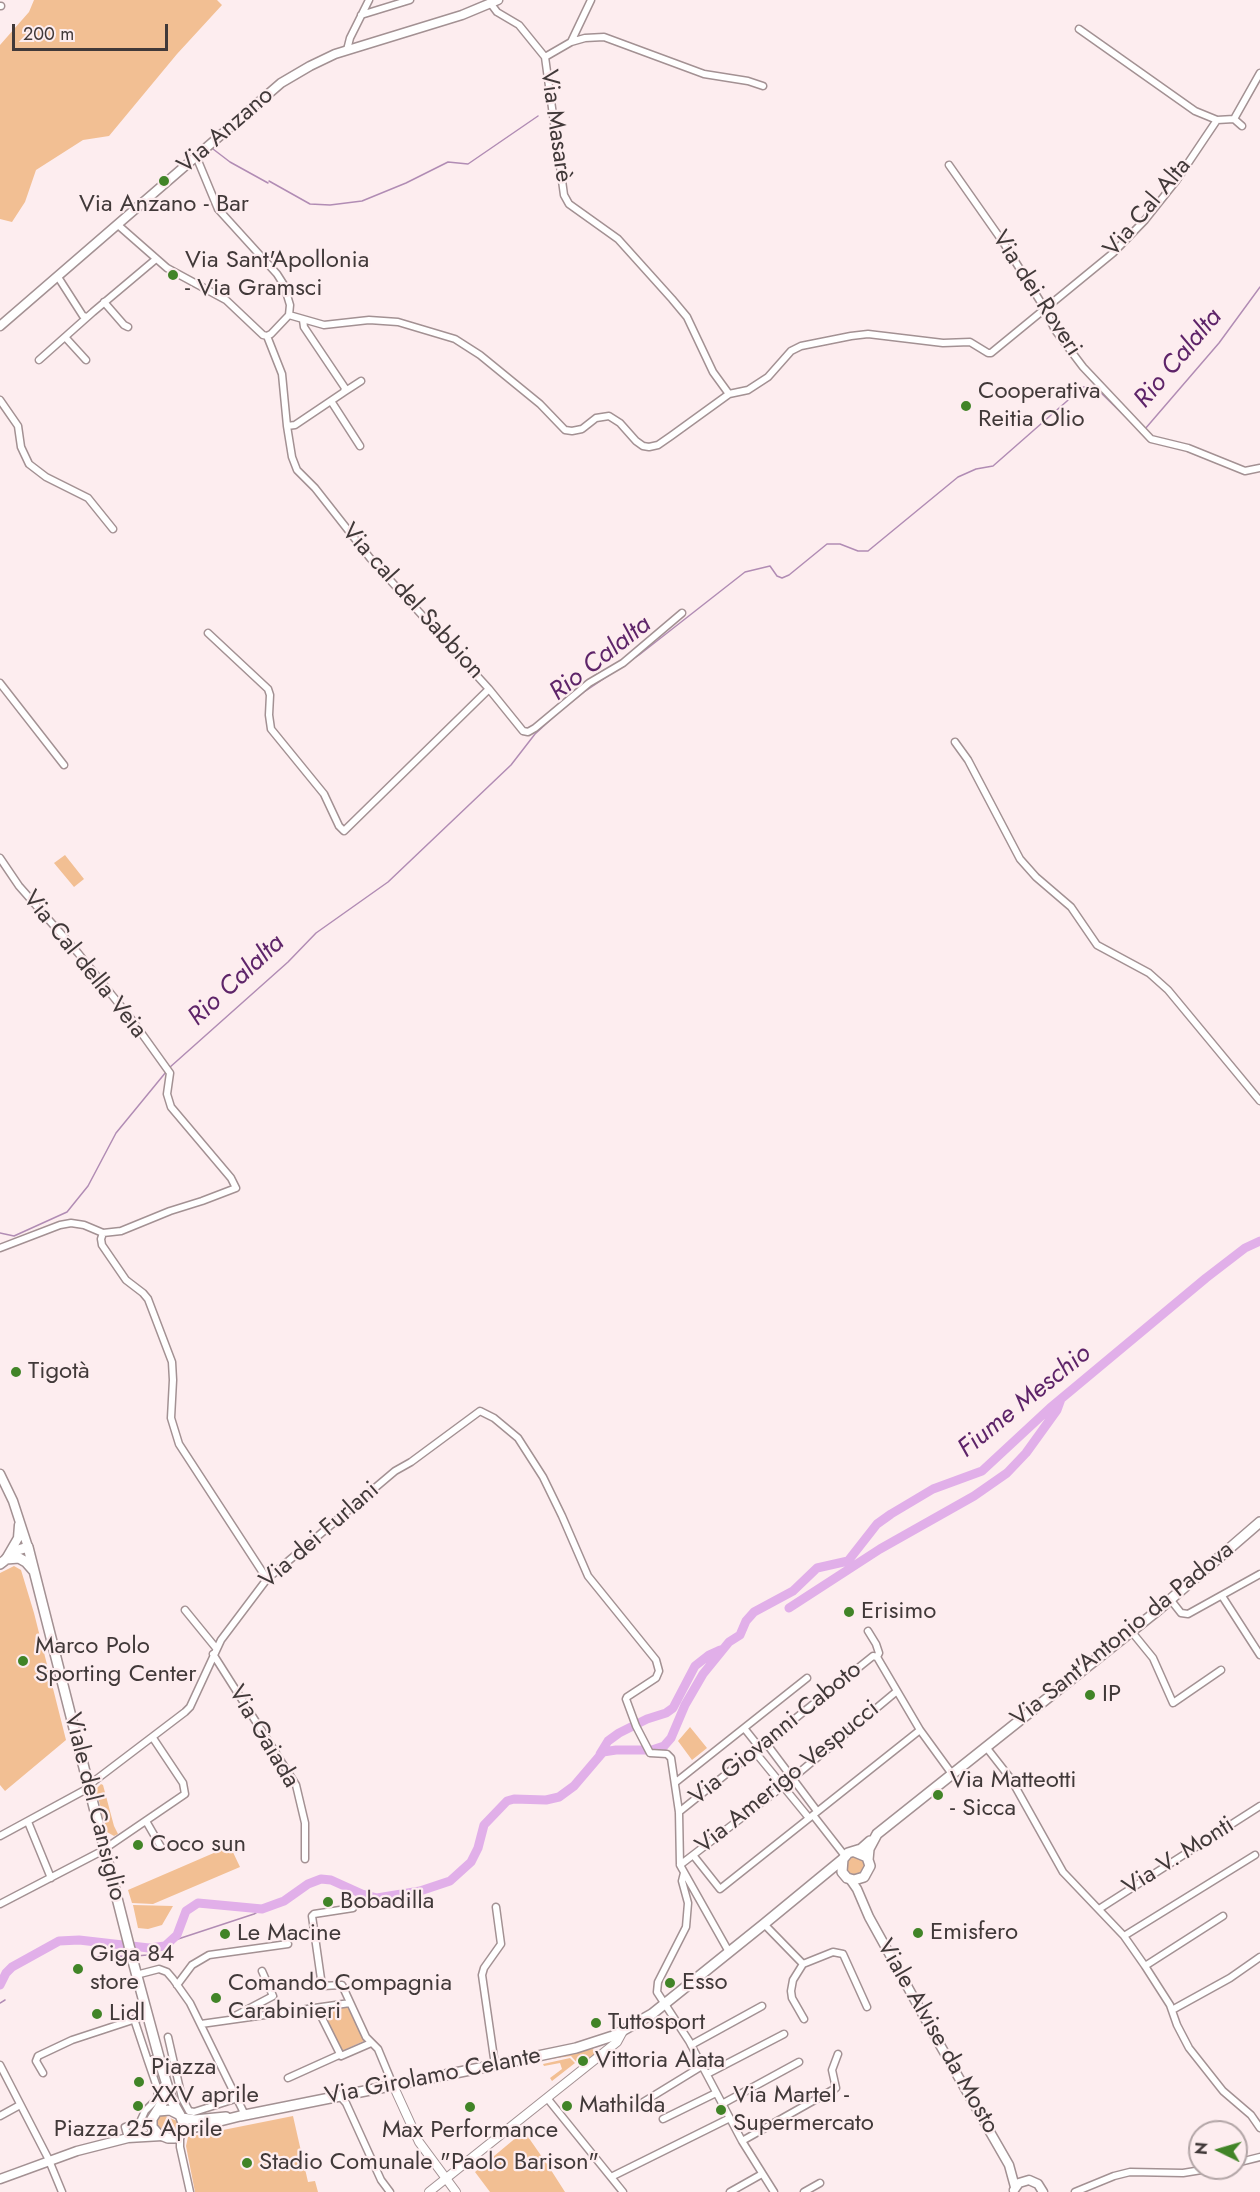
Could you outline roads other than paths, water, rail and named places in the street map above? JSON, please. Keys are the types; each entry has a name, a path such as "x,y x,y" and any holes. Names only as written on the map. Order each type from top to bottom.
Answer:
{"main road":[{"name":"Via Anzano","path":"0,326 273,89 310,66 347,50 462,15 495,2"},
{"name":"Viale del Cansiglio","path":"0,1474 18,1515 28,1547 86,1788 105,1849 136,1975 172,2101 181,2117 174,2135"},
{"path":"3,1562 18,1538 18,1515"},
{"name":"Via Sant'Antonio da Padova","path":"820,1879 848,1855 861,1849 1131,1631 1260,1521"},
{"path":"3,1562 18,1550 28,1547"},
{"path":"3,1562 19,1558 26,1562 34,1572"},
{"path":"820,1879 834,1875 858,1880 864,1877 869,1870 869,1849 876,1835"},
{"path":"847,1878 841,1868 848,1855 864,1854 868,1860"},
{"name":"Viale Alvise da Mosto","path":"864,1877 862,1888 866,1909"},
{"name":"Viale Alvise da Mosto","path":"847,1878 857,1889 932,2031 1009,2164 1026,2181 1038,2184 1043,2192"},
{"name":"Via Girolamo Celante","path":"128,2138 146,2128 155,2115 170,2110 181,2117 195,2120 243,2115 495,2066 586,2045 623,2031 664,2004 820,1879"},
{"name":"Viale del Cansiglio","path":"155,2115 165,2097 164,2072"},
{"path":"155,2115 154,2131 174,2135"},
{"name":"Via Girolamo Celante","path":"0,2180 77,2151 128,2138 174,2135 243,2115"},
{"name":"Viale Alvise da Mosto","path":"1009,2164 1014,2190"},
{"path":"1014,2190 1026,2181"}],"street":[{"path":"347,50 349,40 369,0"},
{"path":"362,15 410,0"},
{"path":"571,42 591,0"},
{"name":"Via Masarè","path":"495,2 497,12 519,25 545,57 564,195 569,204 618,239 672,299 687,317 713,372 729,394"},
{"path":"1078,29 1194,111 1217,120 1234,120 1242,126"},
{"path":"545,57 571,42 585,38 604,37 704,74 748,81 762,86"},
{"path":"1234,120 1260,73"},
{"name":"Via Cal Alta","path":"729,394 748,390 768,377 790,351 801,346 851,336 868,334 943,343 970,342 988,353 1113,254 1145,220 1176,181 1217,120"},
{"path":"196,156 218,209 281,280 288,298 290,315 283,324 267,336"},
{"name":"Via dei Roveri","path":"949,165 1003,242 1046,309 1055,330 1083,367 1151,439 1188,448 1245,471 1260,468"},
{"path":"118,225 156,259 176,273 226,300 256,329 267,336 282,374 287,426 295,425 361,381"},
{"path":"39,360 156,259"},
{"path":"58,277 83,316 87,317"},
{"path":"104,302 128,327"},
{"path":"290,315 303,320 334,325 369,320 390,321 455,339 480,355 540,404 565,430 582,429 596,418 609,416 620,423 643,446 658,445 729,394"},
{"path":"303,320 304,327 345,388 344,392"},
{"path":"64,337 86,360"},
{"path":"0,400 18,426 21,447 29,464 46,477 87,498 113,530"},
{"path":"331,401 360,446"},
{"name":"Via cal del Sabbion","path":"208,633 268,689 272,729 317,783 339,826 344,831 489,689 370,558 315,488 297,470 292,457 287,426"},
{"path":"489,689 523,731 528,732 589,683 623,663 682,613"},
{"path":"0,683 64,765"},
{"path":"955,742 968,760 1020,859 1036,877 1071,907 1097,945 1149,973 1168,990 1260,1101"},
{"name":"Via Cal della Veia","path":"0,858 19,886 132,1020 168,1070 167,1094 171,1107 188,1125 235,1186 202,1202 170,1211 121,1231 103,1233"},
{"path":"0,1248 60,1224 71,1223 103,1233 102,1245 126,1280 148,1299 172,1362 171,1418 179,1444 267,1579"},
{"name":"Via dei Furlani","path":"0,1836 86,1788 190,1707 215,1651 267,1579 395,1471 411,1462 480,1411 494,1418 518,1438 543,1478 588,1576 656,1660 658,1671 656,1678 626,1699 649,1750 667,1754 671,1758 676,1782"},
{"path":"1170,1599 1181,1612 1188,1614 1260,1574"},
{"path":"1222,1596 1260,1655"},
{"name":"Via Gaiada","path":"185,1610 215,1651 296,1785 305,1823 305,1859"},
{"path":"868,1631 879,1653 875,1657 920,1730 952,1774"},
{"path":"1131,1631 1153,1658 1173,1703 1221,1670"},
{"name":"Via Giovanni Caboto","path":"679,1812 875,1657"},
{"path":"729,1952 680,1865 676,1782 807,1678"},
{"name":"Via Amerigo Vespucci","path":"680,1865 783,1786 897,1691"},
{"path":"744,1728 783,1786 813,1814 848,1855"},
{"path":"693,1855 720,1889 920,1730"},
{"path":"0,1904 105,1849 181,1797 185,1790 183,1783 153,1738"},
{"path":"766,1743 792,1778 813,1814"},
{"path":"986,1747 1014,1785 1061,1869 1124,1936 1145,1966 1173,2010 1189,2048 1223,2091 1251,2115 1260,2128"},
{"name":"Via V. Monti","path":"1099,1909 1260,1806"},
{"path":"146,1821 161,1846"},
{"path":"28,1822 51,1878"},
{"path":"1124,1936 1255,1855"},
{"path":"684,1872 682,1881 688,1903 686,1927 658,1982 657,1992 691,2045 742,2140 774,2192"},
{"path":"495,2066 482,1975 484,1968 501,1944 496,1907"},
{"path":"353,1908 312,1916 322,1986 340,1984 366,2037 378,2049 419,2142 456,2192"},
{"path":"1145,1966 1223,1916"},
{"path":"764,1924 803,1964"},
{"path":"177,1985 192,1965 208,1955 288,1944"},
{"path":"804,2019 790,1991 793,1980 803,1964 833,1952 843,1954 867,2007"},
{"path":"1173,2010 1230,1978 1260,1957"},
{"path":"136,1975 163,1970 177,1985 201,2024 238,2098 243,2115"},
{"path":"229,2019 273,1996 262,1971"},
{"path":"201,2024 350,2003"},
{"path":"691,2045 762,2006"},
{"path":"320,2014 339,2055"},
{"path":"43,2073 36,2062 38,2055 72,2040 148,2015"},
{"path":"128,2138 125,2127 141,2121 145,2111 158,2096 134,2019"},
{"path":"429,2192 617,2042 623,2031"},
{"path":"707,2074 784,2034"},
{"path":"168,2037 182,2098 189,2111 194,2112 238,2098"},
{"path":"288,2078 371,2043"},
{"path":"742,2140 836,2088 832,2070 837,2054"},
{"path":"148,2061 160,2057"},
{"path":"722,2104 799,2062"},
{"path":"0,2065 62,2192"},
{"path":"640,2104 702,2066"},
{"path":"663,2119 717,2093"},
{"path":"340,2096 346,2103 381,2180 390,2192"},
{"path":"547,2098 623,2192"},
{"path":"0,2116 20,2105"},
{"path":"611,2177 730,2118"},
{"path":"174,2135 180,2147 190,2192"},
{"path":"1075,2192 1130,2172 1188,2173"},
{"path":"730,2192 762,2174"},
{"path":"804,2192 820,2183"}],"waterway":[{"path":"269,181 310,204 330,205 362,201 448,162 468,164 538,116"},
{"path":"213,149 230,162 268,183"},
{"name":"Rio Calalta","path":"1145,429 1219,343 1260,287"},
{"name":"Rio Calalta","path":"169,1068 288,962 316,933 388,882 511,765 535,734 559,712 639,655 745,572 770,566 777,576 782,578 789,575 827,544 840,544 858,551 868,551 958,477 976,469 993,466 1083,387 1095,387 1141,432"},
{"name":"Rio Calalta","path":"0,1233 14,1236 67,1212 88,1186 116,1133 166,1072"},
{"name":"Fiume Meschio","path":"0,1985 12,1967 59,1941 79,1940 149,1948 165,1946 177,1935 186,1911 198,1903 262,1909 284,1901 308,1884 321,1879 331,1880 377,1898 420,1891 450,1881 471,1862 478,1848 484,1825 507,1801 514,1799 546,1800 559,1797 574,1786 603,1752 652,1750 664,1746 671,1738 685,1705 703,1674 729,1642 740,1635 746,1621 754,1612 793,1591 817,1568 848,1561 877,1524 891,1514 933,1489 982,1471 1050,1408 1206,1278 1245,1248 1260,1241"},
{"path":"789,1608 880,1549 974,1496 1007,1473 1026,1453 1057,1410 1061,1399"},
{"path":"600,1754 608,1741 619,1733 673,1708 695,1666 720,1650"},
{"path":"172,1941 254,1914 262,1909"},
{"path":"136,1956 147,1955 158,1948"},
{"path":"97,1957 129,1956"},
{"path":"0,2003 5,2000"}],"place":[{"name":"Via Anzano - Bar","path":"164,181"},
{"name":"Via Sant'Apollonia - Via Gramsci","path":"173,275"},
{"name":"Cooperativa Reitia Olio","path":"966,406"},
{"name":"Tigotà","path":"16,1372"},
{"name":"Erisimo","path":"849,1612"},
{"name":"Marco Polo Sporting Center","path":"23,1661"},
{"name":"IP","path":"1090,1695"},
{"name":"Via Matteotti - Sicca","path":"938,1795"},
{"name":"Coco sun","path":"138,1845"},
{"name":"Bobadilla","path":"328,1902"},
{"name":"Emisfero","path":"918,1933"},
{"name":"Le Macine","path":"225,1934"},
{"name":"Giga 84 store","path":"78,1969"},
{"name":"Esso","path":"670,1983"},
{"name":"Comando Compagnia Carabinieri","path":"216,1998"},
{"name":"Lidl","path":"97,2014"},
{"name":"Tuttosport","path":"596,2023"},
{"name":"Vittoria Alata","path":"583,2061"},
{"name":"Piazza XXV aprile","path":"139,2082"},
{"name":"Piazza 25 Aprile","path":"138,2106"},
{"name":"Mathilda","path":"567,2106"},
{"name":"Max Performance","path":"470,2107"},
{"name":"Via Martel - Supermercato","path":"721,2110"},
{"name":"Stadio Comunale \"Paolo Barison\"","path":"247,2163"}]}
